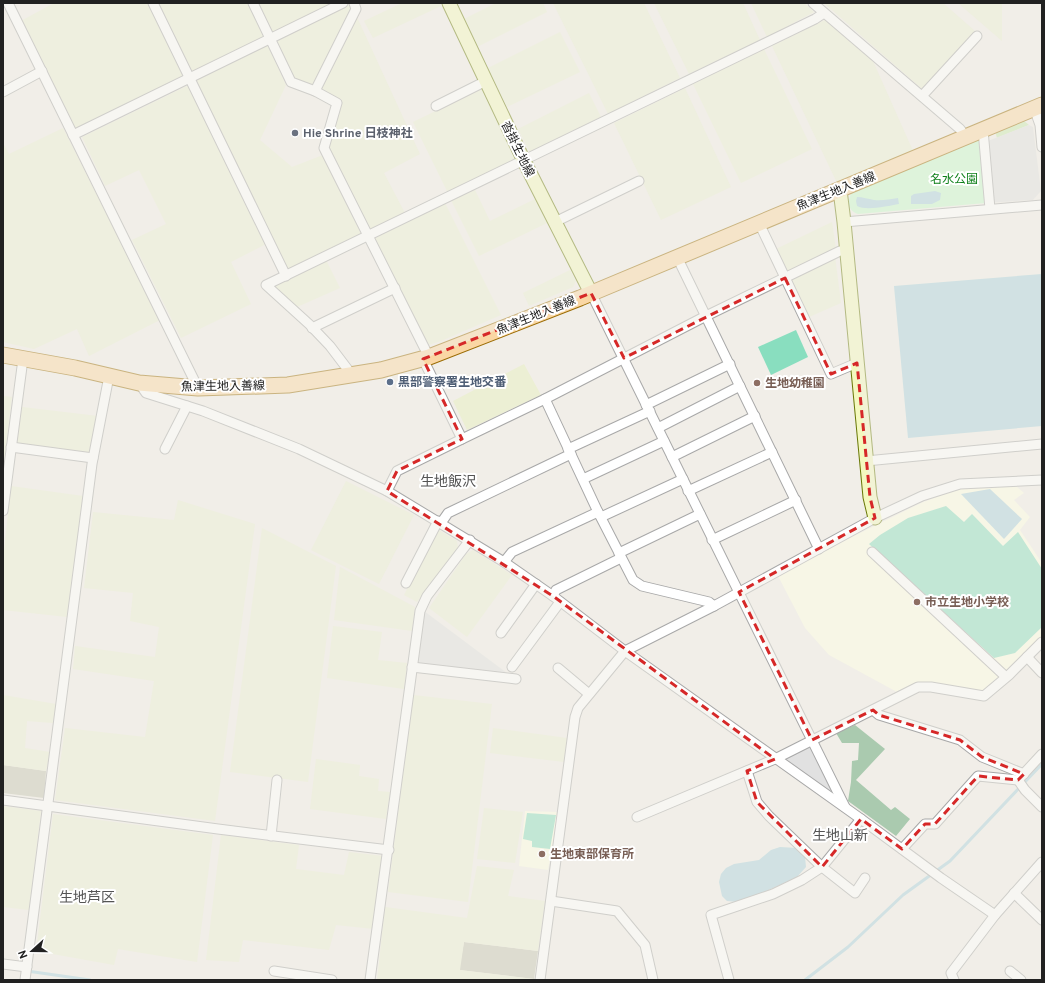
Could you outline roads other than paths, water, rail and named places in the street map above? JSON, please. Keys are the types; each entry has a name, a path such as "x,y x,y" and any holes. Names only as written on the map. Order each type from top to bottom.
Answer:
{"main road":[{"name":"魚津生地入善線","path":"3,355 75,368 140,383 198,388 288,385 381,370 426,358 591,293 1038,107"}],"street":[{"path":"8,3 198,388"},
{"path":"153,3 286,276"},
{"path":"254,3 291,82 337,103 324,148 395,288 462,439"},
{"path":"73,135 343,3"},
{"path":"315,92 356,9 354,3"},
{"name":"沓掛生地線","path":"449,3 524,161 591,293"},
{"path":"813,3 960,129 966,137"},
{"path":"352,375 330,346 266,285 524,161 815,19 824,13"},
{"path":"922,96 976,36"},
{"path":"3,92 42,72"},
{"path":"436,106 486,81"},
{"path":"1038,107 1042,147"},
{"path":"983,130 990,209"},
{"path":"555,222 640,181"},
{"path":"840,190 847,250 866,461 870,497 875,518"},
{"path":"844,222 1042,205"},
{"path":"759,223 831,374 857,363"},
{"path":"387,491 397,470 545,399 706,316 840,251 847,250"},
{"path":"677,257 819,549"},
{"path":"312,328 395,288"},
{"path":"591,293 845,808"},
{"path":"3,511 23,359"},
{"path":"406,583 439,522 448,513 569,452 730,364"},
{"path":"25,980 94,458 109,376"},
{"path":"140,383 146,393 187,406 299,449 387,491 470,540 536,584 625,651 861,819 941,878 995,915"},
{"path":"658,428 740,386"},
{"path":"545,399 599,514 633,580 642,586 709,602 714,606"},
{"path":"165,449 187,406"},
{"path":"672,457 755,416"},
{"path":"582,479 664,441"},
{"path":"866,461 1042,444"},
{"path":"11,447 94,458"},
{"path":"688,491 772,452"},
{"path":"504,562 512,552 683,479"},
{"path":"540,980 578,708 625,651 714,606 875,518 922,496 960,484 1042,480"},
{"path":"712,540 796,500"},
{"path":"512,667 557,599 556,590 700,514"},
{"path":"370,980 420,610 427,596 470,540"},
{"path":"872,552 1006,677"},
{"path":"501,633 536,584"},
{"path":"637,817 776,759 918,687 931,686 984,696 1042,642"},
{"path":"1027,657 1042,673"},
{"path":"412,667 516,679"},
{"path":"558,668 589,694"},
{"path":"873,710 879,715 960,740 982,757 1021,777 1025,790 1042,807"},
{"path":"902,849 925,824 935,824 978,776 1021,777 1042,754"},
{"path":"747,771 757,802 768,816 822,867 855,892 865,878"},
{"path":"270,836 278,780"},
{"path":"3,800 270,836 388,850"},
{"path":"729,980 711,915 773,894 802,880 822,867 861,819"},
{"path":"954,980 951,973 995,915 1042,862"},
{"path":"1014,893 1042,920"},
{"path":"551,902 617,911 645,946 653,980"},
{"path":"3,964 27,967"},
{"path":"274,971 332,980"},
{"path":"1010,971 1021,980"}],"water":[{"path":"935,191 941,193 940,200 932,204 911,204 911,196 914,194"},
{"path":"857,197 874,200 898,198 899,204 877,208 866,208 857,206"},
{"path":"1042,274 1042,426 908,438 894,286"},
{"path":"990,489 1022,519 1004,539 961,494"},
{"path":"780,847 797,848 805,857 806,867 797,877 751,898 737,902 727,901 722,896 719,882 721,874 726,868 734,864 759,860 771,850"}],"waterway":[{"path":"805,980 848,947 903,895 950,861 1042,764"},
{"path":"27,971 90,980"}],"place":[{"name":"Hie Shrine 日枝神社","path":"295,133"},
{"name":"黒部警察署生地交番","path":"390,382"},
{"name":"生地幼稚園","path":"757,383"},
{"name":"市立生地小学校","path":"917,602"},
{"name":"生地東部保育所","path":"542,854"}],"district":[{"name":"生地飯沢","path":"448,481"},
{"name":"生地山新","path":"840,835"},
{"name":"生地芦区","path":"87,897"}],"park label":[{"name":"名水公園","path":"954,179"}]}
